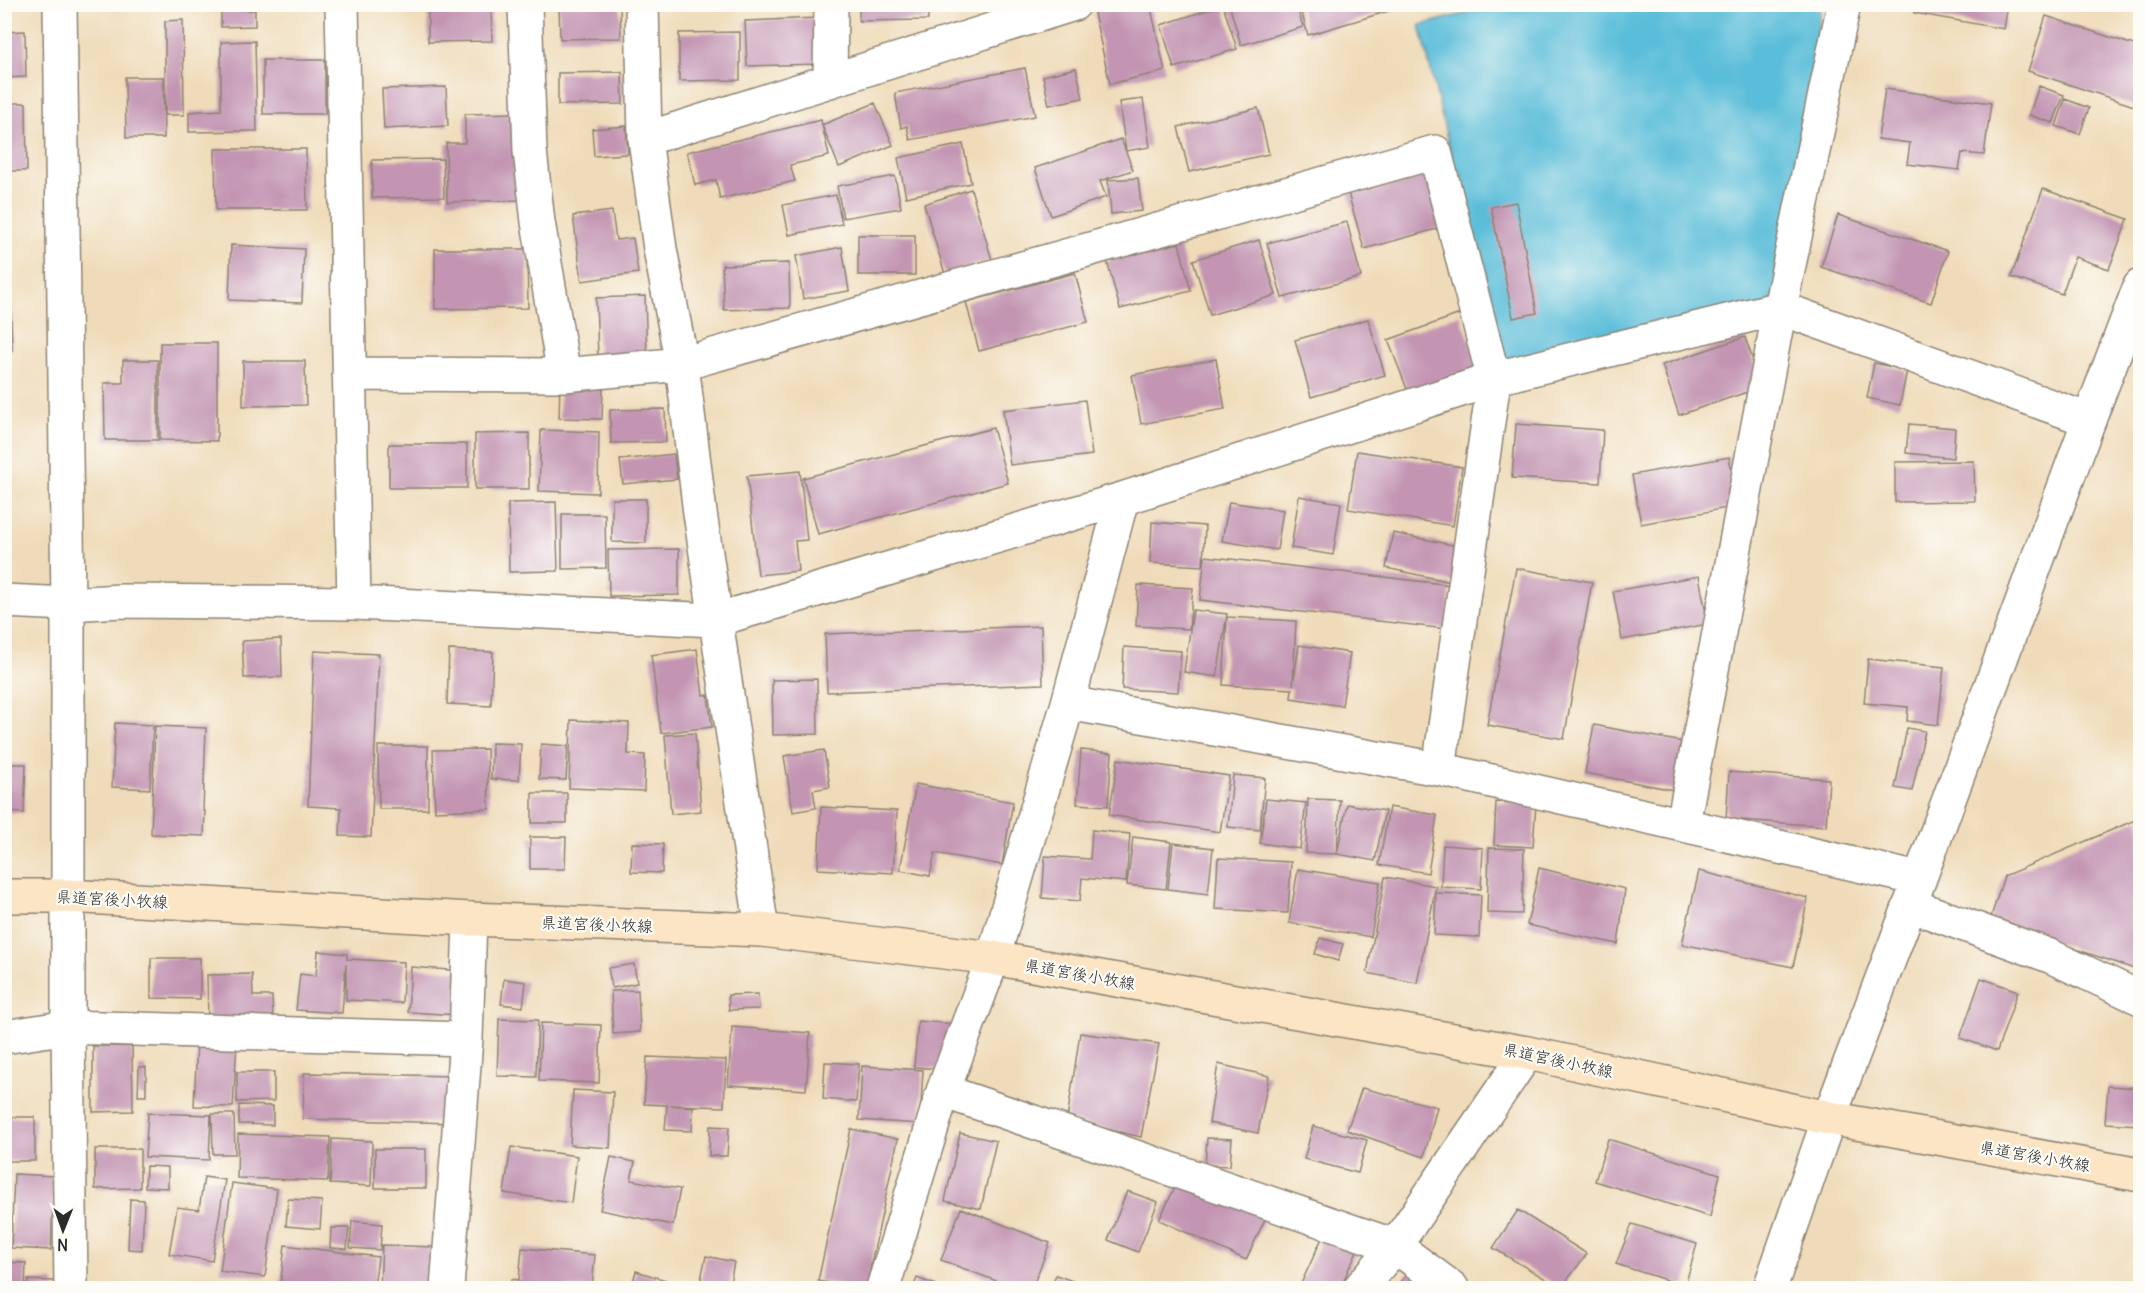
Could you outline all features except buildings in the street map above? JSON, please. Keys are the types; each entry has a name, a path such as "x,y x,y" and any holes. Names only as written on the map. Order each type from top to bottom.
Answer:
{"main road":[{"name":"県道宮後小牧線","path":"4,896 68,896 470,919 762,930 993,958 1527,1053 1829,1118 2140,1175"}],"street":[{"path":"60,4 68,603 68,1027 71,1288"},
{"path":"342,4 354,603"},
{"path":"525,4 530,151 538,222 564,375"},
{"path":"642,4 645,139 660,249 682,364 700,513 762,930"},
{"path":"830,81 831,4"},
{"path":"645,139 830,81 1017,14 1074,4"},
{"path":"1683,824 1780,308 1844,4"},
{"path":"349,374 564,375 682,364 1435,152 1494,380 1439,769"},
{"path":"1770,1288 1829,1118 2140,286"},
{"path":"4,601 354,603 716,620 1122,499 1494,380 1780,308 2089,420"},
{"path":"882,1288 943,1091 993,958 1068,703 1122,499"},
{"path":"1068,703 1439,769 1683,824 1915,892 2140,998"},
{"path":"447,1288 466,1039 470,919"},
{"path":"4,1037 68,1027 466,1039"},
{"path":"1360,1288 1395,1246 1527,1053"},
{"path":"943,1091 1395,1246 1452,1288"}],"water":[{"path":"1499,5 1821,5 1780,308 1504,376 1420,25"}]}
